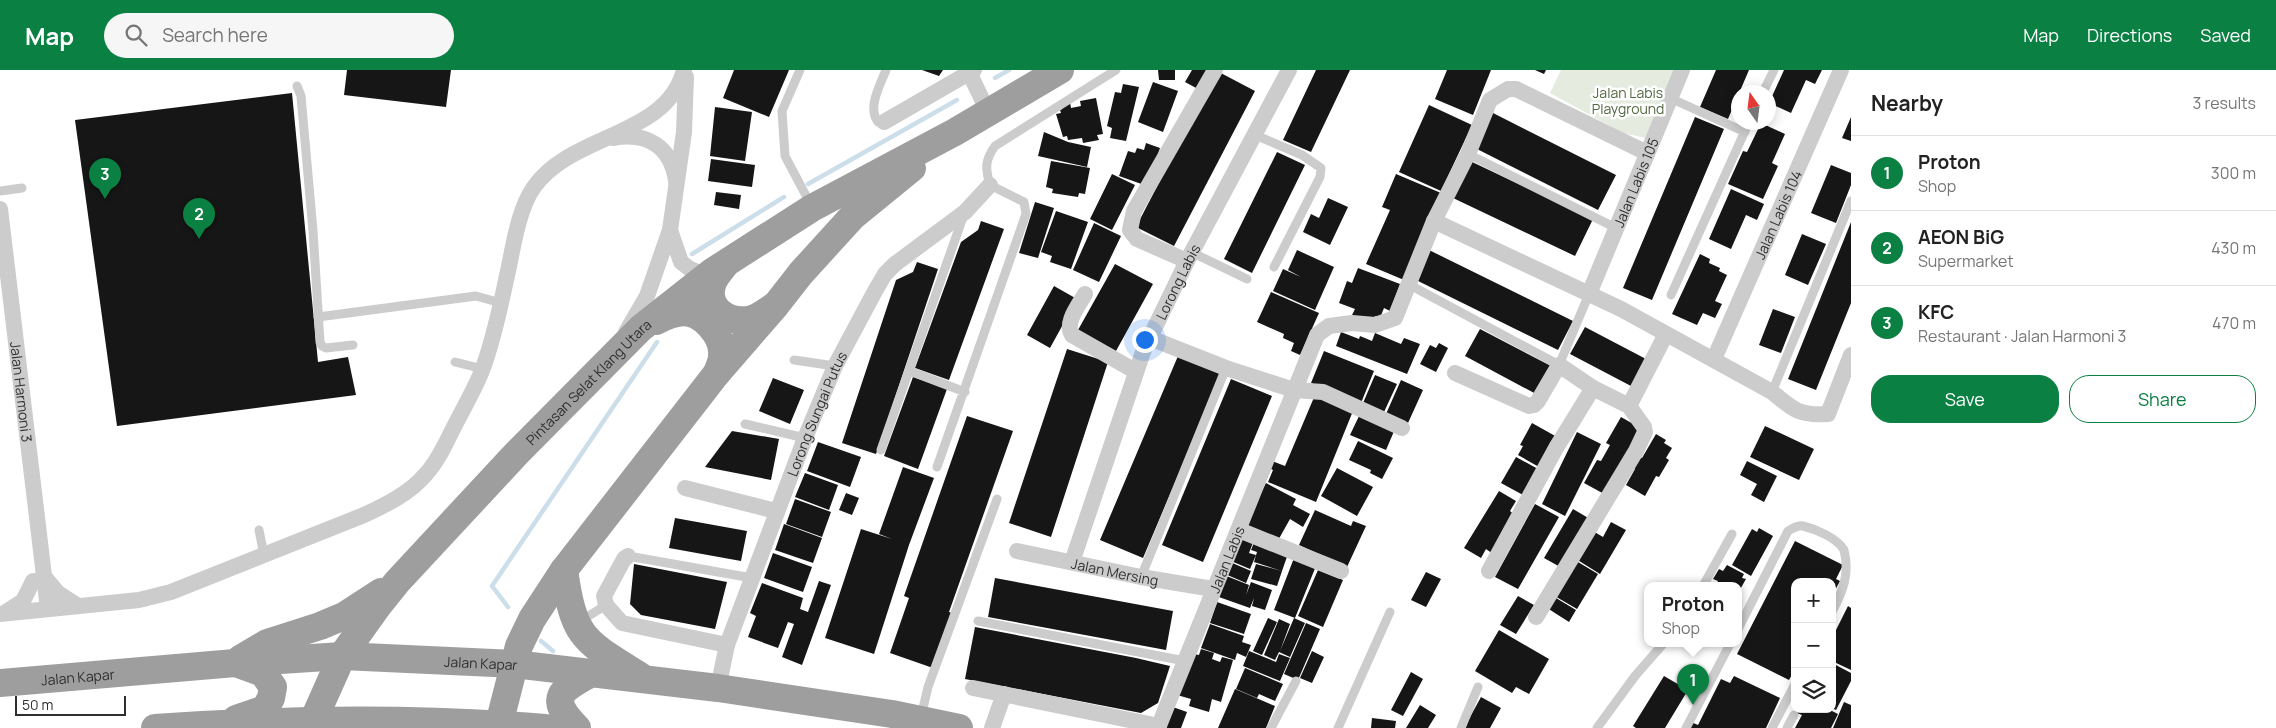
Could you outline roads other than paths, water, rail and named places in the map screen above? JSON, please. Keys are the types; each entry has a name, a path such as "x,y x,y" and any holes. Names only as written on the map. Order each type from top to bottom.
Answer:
{"highway":[{"name":"Pintasan Selat Klang Utara","path":"312,724 342,656 398,582 516,454 641,328 718,269 812,208 955,132 1060,70"},
{"name":"Pintasan Selat Klang Utara","path":"499,726 519,646 532,619 564,570 717,373 776,305 800,273 852,218 955,132"},
{"path":"718,269 712,283 712,297 716,310 726,318 742,321 754,319 776,305"},
{"path":"641,328 671,313 698,314 710,325 719,338 722,356 717,373"},
{"path":"564,570 570,607 576,624 584,637 597,648 646,679"},
{"path":"235,663 267,643 344,616 398,582"},
{"name":"Jalan Kapar","path":"0,683 342,656 514,664 718,688 920,720 959,728"},
{"path":"213,724 251,715 264,709 271,698 272,687 263,673 235,663"},
{"path":"577,728 563,714 560,704 562,692 571,684 592,673"},
{"path":"155,728 213,724 545,728"}],"street":[{"path":"1,614 139,600 171,592 364,515 390,503 410,489 426,474 440,455 483,369 501,303 520,220 533,188 550,168 568,155 594,142 623,131 659,108 673,96 685,70"},
{"path":"613,356 647,296 670,230 678,189 684,132 685,70"},
{"path":"1189,256 1138,239 1130,230 1134,211 1215,70"},
{"name":"Lorong Labis","path":"1072,562 1135,371 1189,256 1289,70"},
{"name":"Jalan Labis 105","path":"1589,294 1682,70"},
{"name":"Jalan Labis 104","path":"1714,359 1841,70"},
{"path":"884,122 970,71 988,112"},
{"name":"Jalan Labis","path":"1158,727 1317,336 1329,326 1352,323 1375,325 1395,318 1434,221 1468,154 1490,100 1508,90 1516,89 1647,153"},
{"path":"594,142 623,136 638,137 652,141 662,149 671,162 678,189"},
{"name":"Lorong Sungai Putus","path":"718,688 727,645 776,511 835,366 885,274 965,212 990,185"},
{"name":"Jalan Harmoni 3","path":"0,209 38,578"},
{"path":"1434,221 1621,309 1772,392 1794,411 1810,415 1828,414 1851,355"},
{"path":"670,230 681,262 690,269 700,273 718,269"},
{"path":"1085,294 1069,323 1069,330 1072,335 1135,371"},
{"name":"Jalan Harmoni 3","path":"0,301 42,610"},
{"path":"1629,406 1666,334"},
{"path":"1150,338 1226,368 1294,390 1323,392 1402,428"},
{"path":"1455,373 1529,406 1534,405 1538,401 1559,365 1593,388 1629,406 1644,427 1645,432 1641,442 1536,617"},
{"path":"1489,571 1556,448 1593,388"},
{"path":"685,488 776,511"},
{"path":"1238,530 1342,571"},
{"name":"Jalan Mersing","path":"1017,551 1141,578 1213,589"},
{"path":"628,556 624,559 604,596 606,605 622,623 727,645"},
{"path":"1,614 23,601 38,578 78,606"},
{"path":"973,688 1158,727"},
{"path":"992,728 1004,694"}],"lane":[{"path":"800,70 782,111 785,156 812,208"},
{"path":"884,122 878,122 873,112 874,103 886,70"},
{"path":"937,466 965,392 1026,214 1024,202 990,185 986,171 986,158 996,146 1116,70"},
{"path":"1766,85 1774,70"},
{"path":"297,86 301,96 310,192 318,317 322,346 326,348 353,345"},
{"path":"1670,98 1745,132 1671,295"},
{"path":"1255,136 1302,155 1321,168 1320,177 1274,268"},
{"path":"1468,154 1616,228"},
{"path":"0,190 22,188"},
{"path":"1772,392 1851,203"},
{"path":"881,450 965,212"},
{"path":"1189,256 1247,279"},
{"path":"1408,284 1559,365 1589,294"},
{"path":"318,317 476,296 501,303"},
{"path":"794,360 835,366"},
{"path":"455,362 483,369"},
{"path":"1141,578 1226,368"},
{"path":"910,371 965,392"},
{"path":"745,424 805,438"},
{"path":"920,720 928,687 997,499"},
{"path":"1742,621 1788,531 1797,526 1803,526 1833,539 1844,550 1846,579 1836,604"},
{"path":"259,530 264,555"},
{"path":"1705,582 1732,534"},
{"path":"628,556 752,578"},
{"path":"576,624 606,605"},
{"path":"1338,728 1390,612"},
{"path":"978,621 1185,661"},
{"path":"1597,728 1635,676 1660,647"},
{"path":"1686,728 1728,647"},
{"path":"1272,728 1296,681"},
{"path":"1461,728 1478,686"},
{"path":"1772,728 1791,692"},
{"path":"1787,728 1794,715"}],"waterway":[{"path":"995,78 1009,70"},
{"path":"808,184 957,100"},
{"path":"692,254 784,197"},
{"path":"508,607 492,586 657,342"},
{"path":"541,641 553,651"}],"place":[{"name":"KFC","path":"105,199"},
{"name":"AEON BiG","path":"199,239"},
{"name":"Proton","path":"1693,705"}],"park label":[{"name":"Jalan Labis Playground","path":"1628,100"}]}
